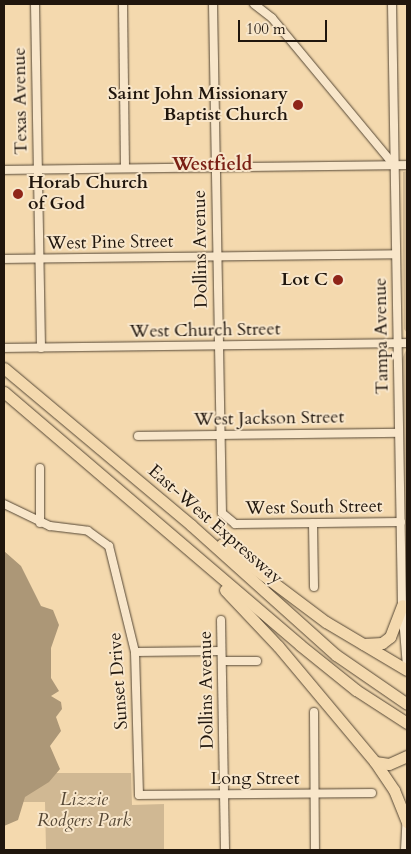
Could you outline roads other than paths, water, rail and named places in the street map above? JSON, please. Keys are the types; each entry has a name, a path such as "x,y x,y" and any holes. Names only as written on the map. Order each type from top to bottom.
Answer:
{"highway":[{"name":"East-West Expressway","path":"4,368 191,525 336,655 407,704"},
{"name":"East-West Expressway","path":"4,392 189,553 356,690 407,723"},
{"path":"191,525 208,533 292,598 363,644 407,668"},
{"path":"189,553 278,646 375,762 394,790 407,822"},
{"path":"363,644 382,643 390,637 402,605"},
{"path":"375,762 389,764 407,756"}],"street":[{"name":"Texas Avenue","path":"35,4 41,348"},
{"path":"123,4 125,168"},
{"name":"Dollins Avenue","path":"213,4 220,505 229,522"},
{"path":"254,4 272,18 394,165"},
{"name":"Tampa Avenue","path":"392,4 402,605 407,668"},
{"path":"4,170 407,165"},
{"name":"West Pine Street","path":"4,259 396,254"},
{"name":"West Church Street","path":"4,348 407,343"},
{"name":"West Jackson Street","path":"138,436 400,433"},
{"path":"4,504 40,523 40,468"},
{"name":"West South Street","path":"229,522 313,524 401,522"},
{"name":"Sunset Drive","path":"40,523 88,531 104,540 112,552 135,652 139,795"},
{"path":"313,524 314,587"},
{"name":"Dollins Avenue","path":"222,620 225,850"},
{"path":"135,652 222,650"},
{"path":"222,661 258,661"},
{"path":"314,712 315,850"},
{"name":"Long Street","path":"139,795 372,793"},
{"path":"405,850 407,813"}],"place":[{"name":"Saint John Missionary Baptist Church","path":"298,105"},
{"name":"Horab Church of God","path":"18,194"},
{"name":"Lot C","path":"338,280"}],"district":[{"name":"Westfield","path":"212,165"}],"park label":[{"name":"Lizzie Rodgers Park","path":"84,811"}]}
